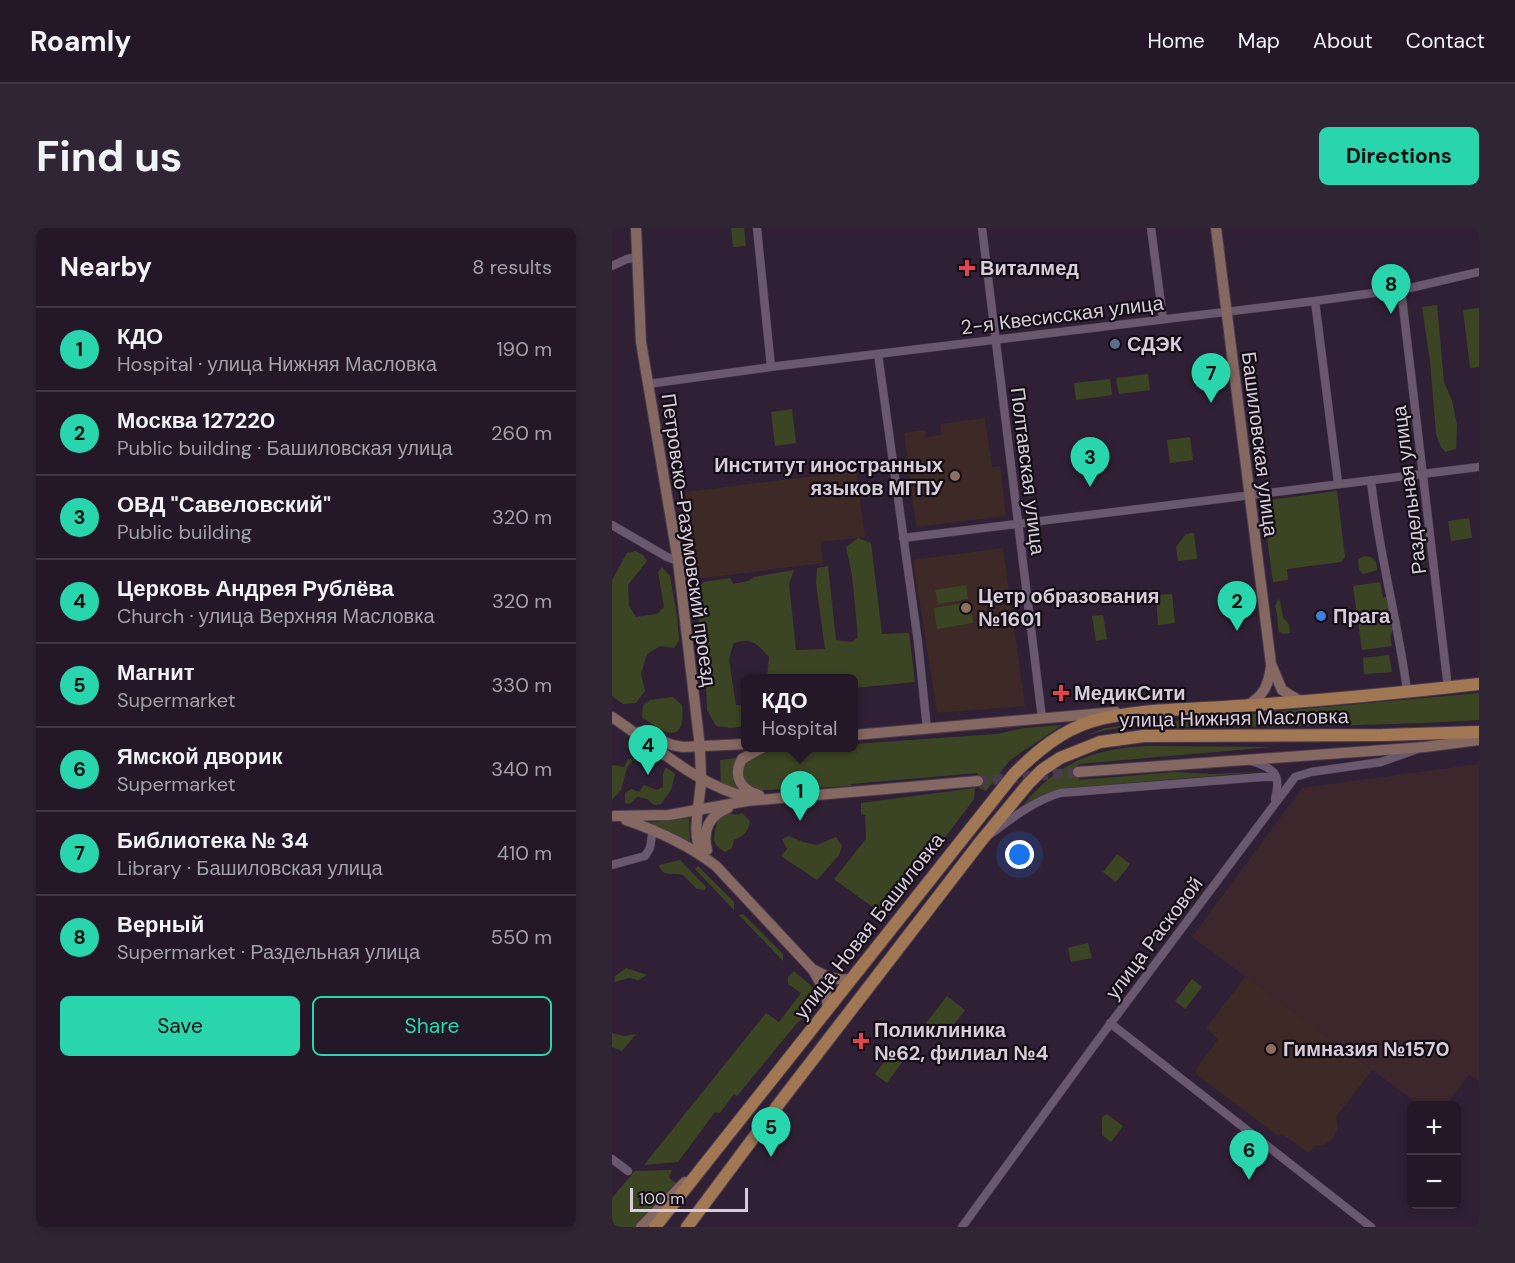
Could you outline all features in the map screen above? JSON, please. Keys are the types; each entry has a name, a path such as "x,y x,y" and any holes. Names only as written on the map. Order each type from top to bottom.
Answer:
{"main road":[{"name":"улица Нижняя Масловка","path":"1155,712 1247,706 1479,684"},
{"name":"улица Новая Башиловка","path":"655,1227 1014,774 1030,758 1060,735 1093,721 1155,712"},
{"name":"улица Нижняя Масловка","path":"942,891 1021,792 1042,770 1060,758 1100,742 1144,736 1383,735 1479,732"},
{"name":"улица Новая Башиловка","path":"687,1227 942,891"},
{"path":"693,1227 715,1189"}],"street":[{"name":"Петровско-Разумовский проезд","path":"636,228 641,342 678,561 700,747 698,840 703,856"},
{"path":"757,228 771,367"},
{"name":"Полтавская улица","path":"982,228 1042,718"},
{"path":"1151,228 1163,319"},
{"name":"Башиловская улица","path":"1216,228 1271,664 1282,690 1300,701"},
{"path":"612,266 638,257"},
{"name":"2-я Квесисская улица","path":"648,384 994,339 1315,301 1401,289 1479,272"},
{"name":"Раздельная улица","path":"1401,289 1448,688"},
{"path":"1315,301 1338,483"},
{"path":"878,354 918,642 927,729"},
{"path":"903,538 1479,467"},
{"path":"1371,480 1383,566 1402,651 1407,691"},
{"path":"612,525 678,561"},
{"name":"Башиловская улица","path":"1247,706 1266,690 1271,664"},
{"name":"улица Нижняя Масловка","path":"858,735 1124,711 1155,712"},
{"path":"612,717 669,760 722,790 759,800"},
{"path":"628,727 672,745 700,747 741,744"},
{"name":"улица Нижняя Масловка","path":"1078,772 1425,747 1479,740"},
{"name":"улица Расковой","path":"962,1227 1110,1023 1295,777 1301,774 1381,762 1425,747"},
{"path":"754,752 742,759 738,768 741,785 750,792 784,798"},
{"name":"улица Нижняя Масловка","path":"1242,759 1270,768 1277,780"},
{"path":"981,842 1026,809 1046,798 1060,794 1274,777 1277,780 1277,791 1271,808"},
{"path":"613,816 652,816 747,801 978,781"},
{"path":"716,866 705,843 709,821 724,809 747,801"},
{"path":"613,816 653,829 703,856 716,866 813,970 826,993 828,1010"},
{"path":"612,865 645,856 650,848 653,829"},
{"path":"813,970 833,979 853,978"},
{"path":"1110,1023 1371,1227"},
{"path":"640,1227 710,1157"},
{"path":"612,1159 628,1171"}],"shaded area":[{"name":"Институт иностранных языков МГПУ","path":"985,418 992,467 1000,466 1006,516 916,527 904,433 925,430 926,437 941,435 940,424"},
{"path":"856,471 865,537 821,542 823,563 696,579 685,492"},
{"name":"Цетр образования №1601","path":"1003,548 1025,706 937,713 913,560"},
{"path":"1479,764 1479,1081 1469,1075 1449,1101 1415,1101 1192,937 1302,788"},
{"name":"Гимназия №1570","path":"1246,976 1372,1070 1336,1117 1338,1128 1334,1137 1326,1144 1314,1146 1309,1153 1285,1136 1277,1135 1196,1074 1197,1068 1218,1039 1206,1028"}],"green space":[{"path":"731,228 744,228 746,246 733,247"},
{"path":"1437,305 1444,382 1452,401 1457,425 1456,449 1445,452 1436,434 1430,361 1422,307"},
{"path":"1479,308 1479,367 1470,368 1463,310"},
{"path":"1148,374 1150,390 1119,394 1116,378"},
{"path":"1110,379 1112,395 1076,400 1074,383"},
{"path":"792,409 796,443 775,446 771,412"},
{"path":"1190,437 1193,460 1170,463 1167,440"},
{"path":"1337,491 1345,557 1341,562 1287,569 1288,580 1273,582 1262,501"},
{"path":"1469,518 1472,538 1451,541 1448,521"},
{"path":"1194,533 1197,559 1178,561 1176,547 1186,534"},
{"path":"858,538 871,543 882,634 909,633 915,682 858,688 858,674 767,674 769,657 761,648 749,641 739,642 733,644 729,660 736,705 741,705 741,727 716,726 707,710 705,658 694,595 703,582 730,578 733,584 748,581 754,577 794,570 789,584 796,650 825,649 816,583 817,568 828,566 836,640 852,642 858,637 852,575 846,547"},
{"path":"635,551 643,555 647,561 628,585 629,606 636,617 657,614 664,607 658,572 662,567 670,576 679,640 674,648 660,646 647,654 641,674 645,691 636,703 623,704 612,696 612,580 627,553"},
{"path":"1365,556 1376,561 1377,570 1363,574 1359,570 1358,559"},
{"path":"1380,582 1383,598 1388,596 1394,627 1390,637 1392,646 1362,650 1353,586"},
{"path":"966,585 968,599 938,604 935,590"},
{"path":"1172,594 1175,623 1158,625 1156,595"},
{"path":"1278,599 1290,633 1279,632 1275,606"},
{"path":"970,602 973,623 937,629 934,608"},
{"path":"1103,615 1107,639 1096,641 1092,616"},
{"path":"1389,655 1392,672 1364,674 1363,658"},
{"path":"1479,693 1479,720 1259,727 1128,727 1085,736 1105,728 1129,725"},
{"path":"673,697 682,705 681,727 677,731 672,733 665,731 642,717 643,705 650,700"},
{"path":"1062,725 1010,760 986,791 979,788 977,773 851,784 851,786 767,790 757,790 744,781 742,766 758,752 858,752 858,744 997,734 1024,728"},
{"path":"1149,746 1272,747 1078,764 1079,780 1175,772 1214,774 1261,772 1067,788 1044,794 1023,805 1050,778 1079,760 1111,750"},
{"path":"629,758 633,760 627,768 621,790 612,800 612,765 624,767"},
{"path":"737,758 732,775 739,791 721,784 720,760"},
{"path":"666,767 675,774 671,790 661,804 654,805 647,799 637,797 630,804 625,803 625,793 631,789 639,792 644,785 657,790 663,787 663,774"},
{"path":"975,788 974,799 934,852 923,856 882,914 834,879 866,839 865,815 861,814 861,803"},
{"path":"742,813 750,821 747,831 734,840 732,848 725,852 714,841 717,821 723,815"},
{"path":"689,818 690,844 645,823"},
{"path":"789,836 817,845 836,837 842,846 839,855 817,880 781,856 787,849 782,839"},
{"path":"1117,854 1130,864 1116,882 1103,872"},
{"path":"680,860 706,887 705,890 697,889 683,875 663,872 659,865"},
{"path":"698,866 734,902 734,910 695,869"},
{"path":"743,914 783,954 783,961 739,915"},
{"path":"1088,943 1092,958 1071,962 1068,948"},
{"path":"626,968 647,975 638,980 629,978 614,982 615,976"},
{"path":"794,971 817,991 807,1013 737,1096 734,1094 720,1113 715,1112 678,1162 644,1165 766,1013 779,1022 801,993 788,984 788,977"},
{"path":"1192,979 1202,987 1185,1009 1175,1001"},
{"path":"947,996 965,1010 944,1037 926,1023"},
{"path":"612,1033 624,1036 636,1034 622,1051 612,1047"},
{"path":"894,1049 905,1058 887,1083 875,1074"},
{"path":"1107,1114 1123,1126 1111,1142 1102,1135 1102,1117"},
{"path":"672,1170 669,1178 676,1183 635,1227 612,1227 612,1198 635,1171"}],"tunnel":[{"path":"978,781 1078,772"}],"place":[{"name":"Виталмед","path":"967,268"},
{"name":"Верный","path":"1391,314"},
{"name":"СДЭК","path":"1115,344"},
{"name":"Библиотека № 34","path":"1211,403"},
{"name":"Институт иностранных языков МГПУ","path":"955,476"},
{"name":"ОВД \"Савеловский\"","path":"1090,487"},
{"name":"Цетр образования №1601","path":"966,608"},
{"name":"Прага","path":"1321,616"},
{"name":"Москва 127220","path":"1237,631"},
{"name":"МедикСити","path":"1061,693"},
{"name":"Церковь Андрея Рублёва","path":"648,775"},
{"name":"КДО","path":"800,821"},
{"name":"Поликлиника №62, филиал №4","path":"861,1041"},
{"name":"Гимназия №1570","path":"1271,1049"},
{"name":"Магнит","path":"771,1157"},
{"name":"Ямской дворик","path":"1249,1180"}]}
